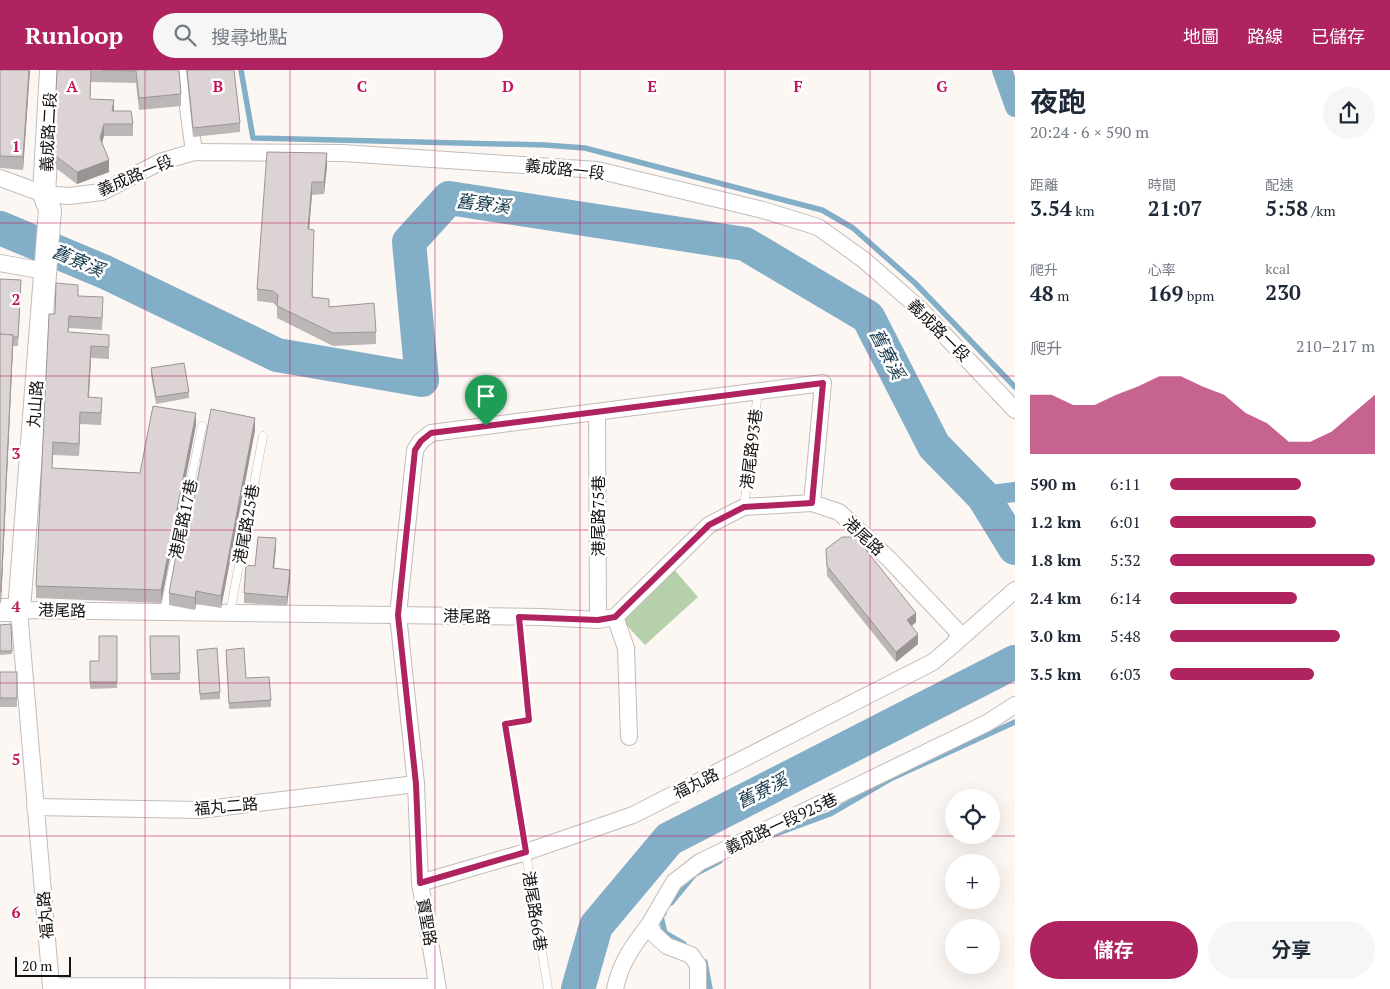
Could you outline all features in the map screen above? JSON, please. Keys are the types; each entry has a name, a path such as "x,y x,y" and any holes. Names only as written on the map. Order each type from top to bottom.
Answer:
{"street":[{"name":"義成路二段","path":"45,270 52,70"},
{"path":"183,70 194,152"},
{"name":"義成路一段","path":"0,178 47,202 69,196 102,192 160,162 194,152 344,153 597,170 763,210 818,227 864,260 920,308 1015,410"},
{"path":"0,263 45,270"},
{"name":"丸山路","path":"9,610 45,270"},
{"name":"寶聖路","path":"437,988 420,883 416,784 398,615 415,450 421,441 431,433 823,383 812,503"},
{"name":"港尾路75巷","path":"598,412 598,620"},
{"name":"港尾路","path":"9,610 519,617 598,620 615,617 709,525 744,507 812,503 839,512 890,560 960,634 954,644"},
{"path":"954,644 1015,590"},
{"name":"福丸路","path":"9,610 35,807 51,986 437,988"},
{"path":"615,617 626,648 629,737"},
{"name":"福丸路","path":"420,883 526,852 633,815 933,662 954,644"},
{"name":"義成路一段925巷","path":"615,989 617,975 632,946 649,925 674,882 700,862 978,727 1015,704"},
{"name":"福丸二路","path":"35,807 199,810 416,784"},
{"path":"649,925 654,934 667,946 691,955 698,965 698,989"}],"lane":[{"name":"港尾路93巷","path":"744,507 758,392"},
{"name":"港尾路17巷","path":"164,612 202,426"},
{"name":"港尾路25巷","path":"230,613 263,436"},
{"name":"港尾路66巷","path":"519,617 529,720 505,724 548,989"}],"green space":[{"path":"671,566 698,597 645,645 619,617"}],"building":[{"path":"0,70 29,70 23,157 0,156"},
{"path":"57,70 91,70 90,99 114,100 112,111 131,111 133,124 104,124 100,138 109,160 77,172 53,154"},
{"path":"102,70 179,70 181,94 139,98 136,71"},
{"path":"187,70 234,70 240,123 193,128"},
{"path":"267,152 327,153 324,182 312,182 308,229 314,230 312,297 329,299 329,307 374,303 376,332 333,333 277,306 278,295 273,291 257,289"},
{"path":"0,279 21,280 18,337 0,334"},
{"path":"56,283 78,285 78,296 103,297 102,318 69,316 68,332 109,335 109,347 91,346 88,397 102,398 101,413 80,412 79,444 53,442 52,468 140,473 153,406 196,413 161,590 36,586 49,314 55,314"},
{"path":"0,334 13,335 1,591 0,591"},
{"path":"184,363 189,392 156,397 151,368"},
{"path":"211,409 255,418 221,596 196,591 195,598 169,593 179,539 186,540"},
{"path":"258,537 276,538 273,568 290,570 287,597 244,593 246,565 255,566"},
{"path":"842,537 856,537 916,613 907,620 918,634 896,652 827,566 826,549"},
{"path":"11,624 12,651 0,651 0,625"},
{"path":"99,636 117,636 117,682 90,682 90,661 99,661"},
{"path":"150,636 179,636 180,673 151,674"},
{"path":"217,648 220,692 200,694 197,650"},
{"path":"244,648 246,678 269,677 271,700 229,703 226,650"},
{"path":"0,672 17,672 17,698 0,698"}],"waterway":[{"path":"241,70 253,138 545,145 585,148 822,210 853,228 915,283 1015,387"},
{"path":"1002,70 1015,107"},
{"name":"舊寮溪","path":"0,228 105,272 277,355 422,380 409,242 449,198 745,244 868,317 934,446 983,496 1015,548"},
{"path":"983,496 1015,492"},
{"name":"舊寮溪","path":"578,989 596,926 669,839 1015,662"},
{"path":"773,835 830,814 890,779 1015,722"},
{"path":"671,903 695,874 720,861"},
{"path":"664,913 661,917 665,933 684,944"},
{"path":"705,962 710,989"}],"route":[{"path":"823,383 812,503 744,507 709,525 615,617 598,620 519,617 529,720 505,724 526,852 420,883 416,784 398,615 415,450 421,441 431,433 486,426 823,383"}]}
